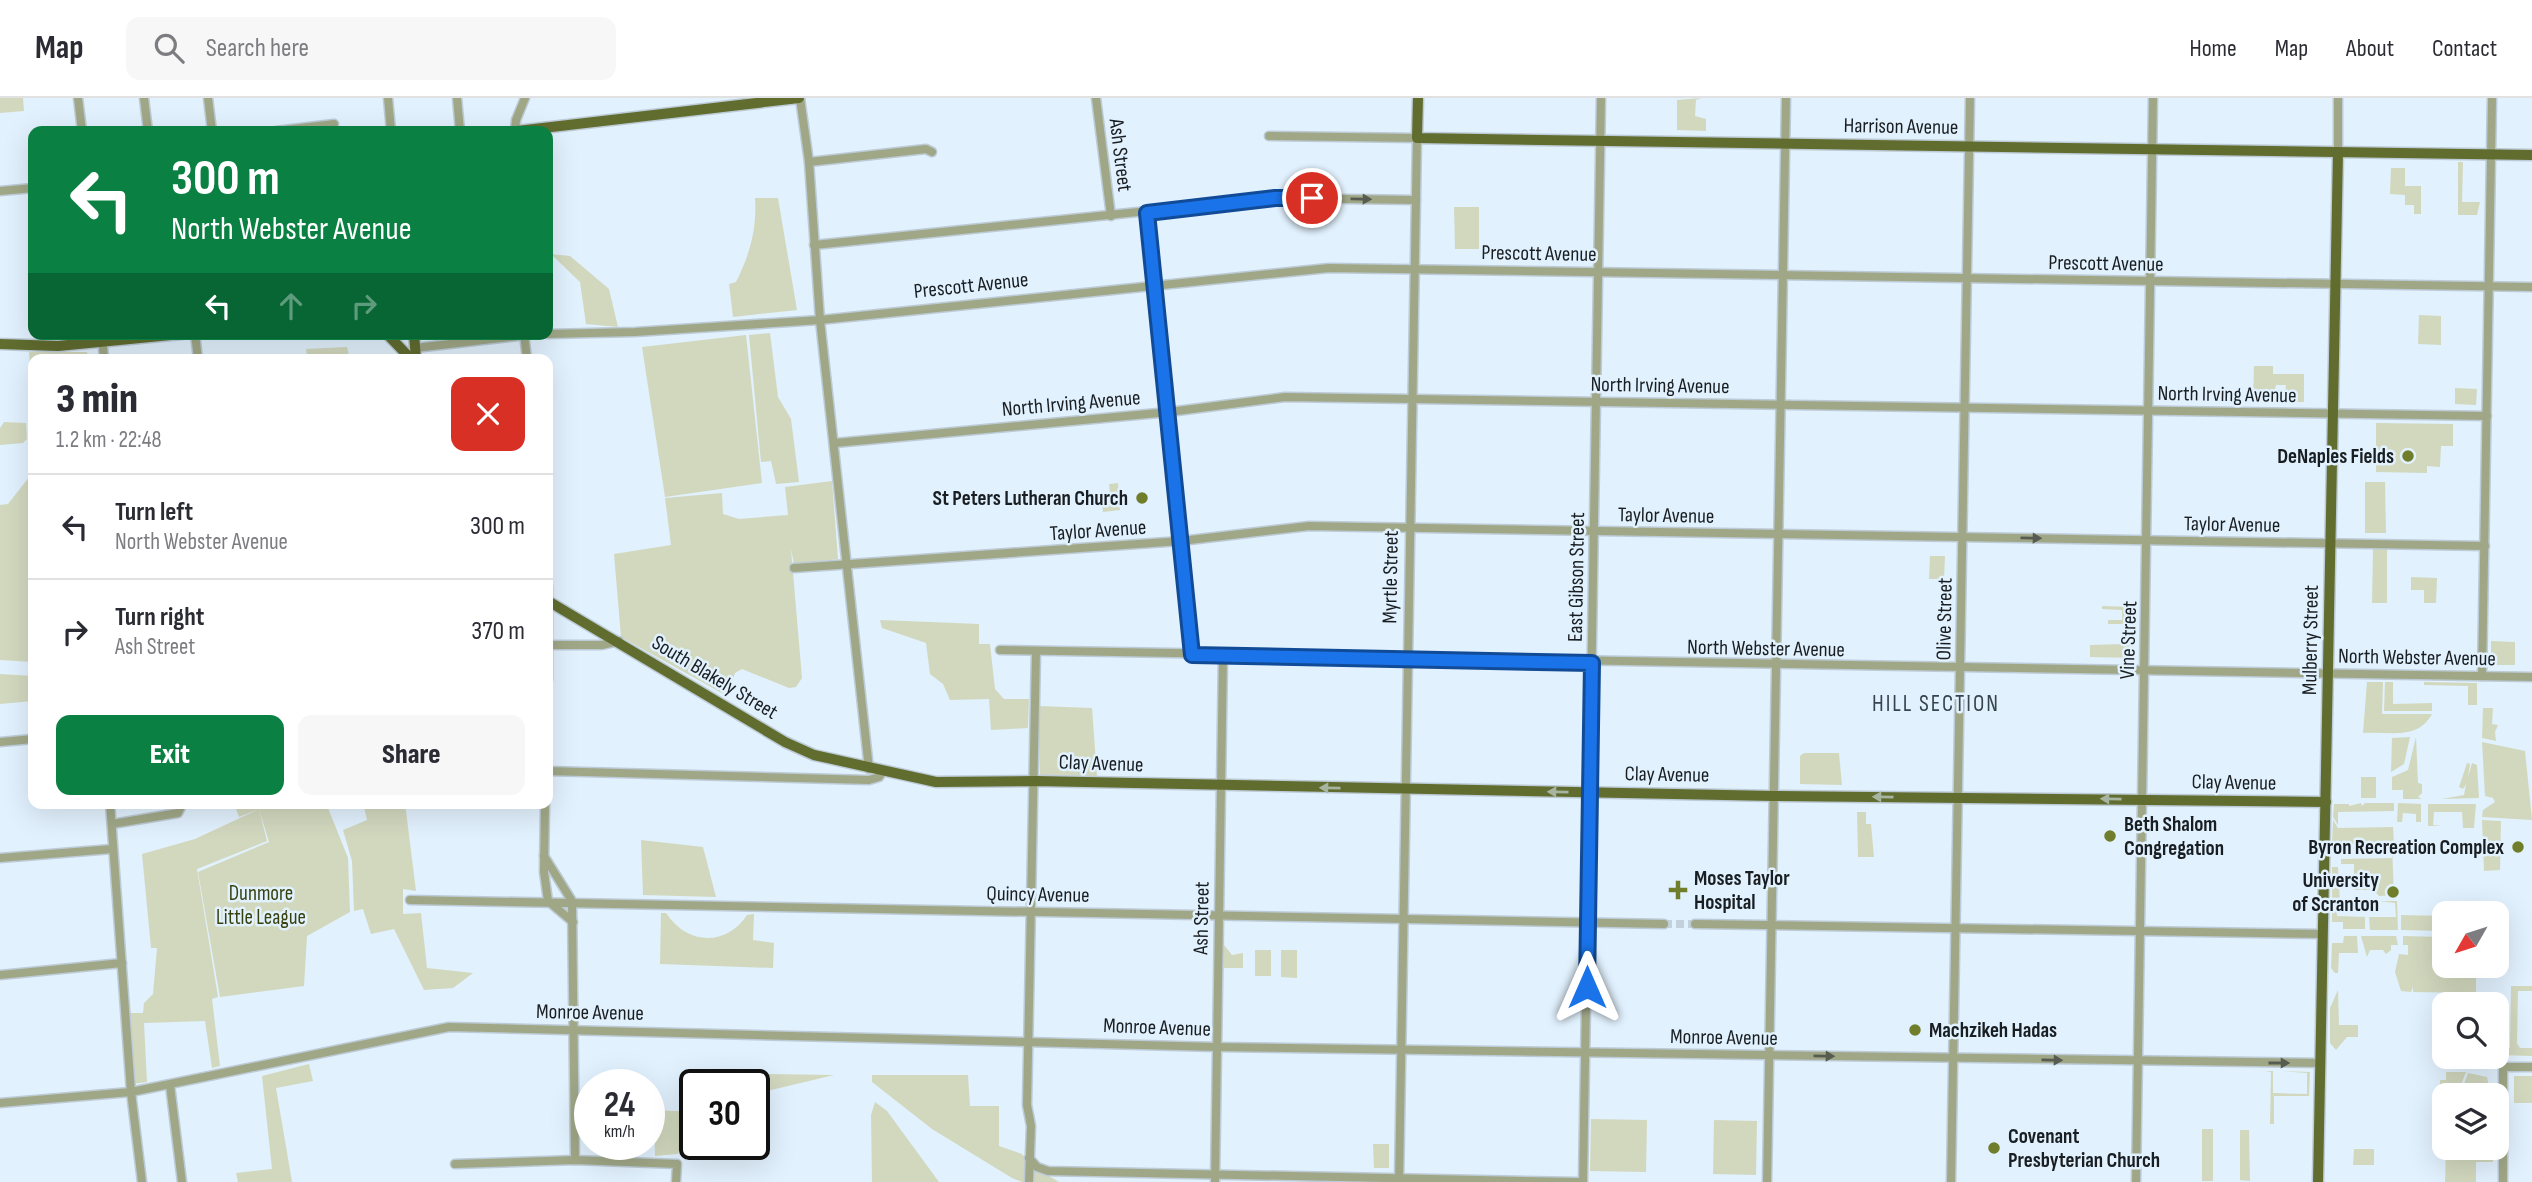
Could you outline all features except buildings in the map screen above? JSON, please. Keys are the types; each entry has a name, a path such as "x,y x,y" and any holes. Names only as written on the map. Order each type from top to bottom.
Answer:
{"main road":[{"path":"553,128 799,98"},
{"name":"Myrtle Street","path":"1417,138 1418,98"},
{"name":"Harrison Avenue","path":"1417,138 2532,155"},
{"name":"Mulberry Street","path":"2318,1182 2338,152"},
{"path":"0,344 41,346 93,340"},
{"path":"395,340 413,354"},
{"name":"South Blakely Street","path":"553,604 785,742 814,755 869,769"},
{"name":"Clay Avenue","path":"869,769 936,782 1036,781 1774,796 2326,802"}],"street":[{"path":"78,98 81,126"},
{"path":"144,98 147,126"},
{"path":"208,98 211,126"},
{"path":"388,98 391,126"},
{"path":"457,98 460,126"},
{"path":"516,126 525,98"},
{"path":"799,98 809,162 820,320 869,769"},
{"name":"Ash Street","path":"1096,98 1111,216"},
{"name":"East Gibson Street","path":"1580,1182 1590,792 1601,98"},
{"path":"1767,1182 1786,98"},
{"name":"Olive Street","path":"1951,1182 1970,98"},
{"name":"Vine Street","path":"2136,1182 2137,930 2145,671 2153,98"},
{"name":"Mulberry Street","path":"2338,98 2338,152"},
{"path":"2482,676 2492,98"},
{"path":"317,126 334,124"},
{"name":"Harrison Avenue","path":"1269,136 1417,138"},
{"name":"Myrtle Street","path":"1399,1180 1417,138"},
{"path":"809,162 926,149 932,152"},
{"path":"0,191 28,188"},
{"path":"814,245 1275,198 1416,200"},
{"name":"Ash Street","path":"1147,213 1192,655"},
{"name":"Prescott Avenue","path":"553,334 635,332 820,320 1031,296 1154,287 1329,268 2532,287"},
{"path":"420,354 496,340"},
{"name":"North Irving Avenue","path":"835,443 1169,412 1285,397 2487,416"},
{"name":"Taylor Avenue","path":"794,568 1181,541 1309,526 2485,546"},
{"path":"553,645 602,645 619,641"},
{"name":"North Webster Avenue","path":"1000,650 1592,663 2532,677"},
{"path":"1029,1182 1036,651"},
{"name":"Ash Street","path":"1215,1179 1223,655"},
{"path":"0,742 28,739"},
{"name":"Clay Avenue","path":"553,771 869,780 879,777 883,771"},
{"path":"111,809 131,1092 142,1182"},
{"path":"112,824 178,813 180,809"},
{"path":"545,809 544,856 548,901 573,922"},
{"path":"0,858 112,849"},
{"path":"544,856 572,901 575,1069"},
{"name":"Quincy Avenue","path":"410,900 572,901 1219,917 1664,923"},
{"path":"1695,924 2323,934"},
{"path":"0,975 122,963"},
{"name":"Monroe Avenue","path":"0,1103 131,1092 449,1027 575,1028 1217,1047 2320,1063"},
{"path":"2503,1182 2503,1067 2532,1067"},
{"path":"170,1085 182,1182"},
{"path":"1029,1157 1037,1167 1048,1171 1215,1179 1580,1182"},
{"path":"455,1164 575,1160 677,1164 676,1182"}],"green space":[{"path":"0,98 23,98 24,111 0,113"},
{"path":"1701,98 1696,100 1695,116 1706,119 1706,131 1677,130 1677,100"},
{"path":"2458,162 2463,162 2462,202 2480,202 2477,215 2458,215"},
{"path":"2391,168 2405,168 2405,186 2421,186 2421,214 2414,214 2414,205 2405,205 2405,195 2390,194"},
{"path":"755,198 778,198 797,310 733,317 729,284 736,282 749,251 754,231"},
{"path":"1454,207 1479,207 1479,249 1455,249"},
{"path":"553,254 570,256 609,289 618,327 586,324 580,282"},
{"path":"2419,315 2441,316 2441,345 2418,344"},
{"path":"770,333 778,397 791,419 799,482 776,484 771,461 761,462 749,335"},
{"path":"746,335 762,483 665,497 642,347"},
{"path":"347,347 349,354 306,354 306,349"},
{"path":"29,352 87,354 29,354"},
{"path":"2254,366 2273,366 2273,374 2304,374 2304,402 2284,402 2286,385 2276,385 2275,389 2268,392 2268,401 2253,401"},
{"path":"2455,388 2477,389 2476,405 2455,404"},
{"path":"4,422 26,423 27,439 23,443 0,445 0,428"},
{"name":"DeNaples Fields","path":"2376,423 2453,424 2453,446 2441,446 2440,467 2427,466 2427,473 2376,472"},
{"path":"28,479 28,662 0,660 0,505 8,504"},
{"path":"832,481 838,559 794,564 791,549 802,678 796,687 789,688 742,669 735,673 727,696 621,637 614,554 671,545 665,498 722,493 723,514 739,519 788,515 785,487"},
{"path":"2365,482 2385,482 2386,533 2365,533"},
{"path":"1118,483 1120,510 1103,512 1101,496 1110,495 1109,484"},
{"path":"2373,549 2387,549 2387,603 2372,603"},
{"path":"1930,556 1945,556 1944,579 1929,579"},
{"path":"2411,577 2437,578 2436,603 2424,603 2424,590 2411,590"},
{"path":"2102,606 2133,607 2133,658 2090,657 2090,645 2124,644 2123,624 2108,624 2108,620 2122,620 2122,610 2102,609"},
{"path":"880,620 979,624 979,644 990,644 995,689 1004,699 1029,699 1028,728 991,730 989,699 950,700 943,684 930,674 926,643 882,628"},
{"path":"2491,641 2515,642 2515,665 2491,665"},
{"path":"0,674 28,676 28,701 0,704"},
{"path":"2367,682 2383,682 2382,714 2432,714 2419,728 2410,731 2363,733"},
{"path":"2385,682 2393,682 2393,704 2432,703 2432,711 2384,711"},
{"path":"2424,682 2477,683 2477,705 2468,705 2468,686 2424,685"},
{"path":"1038,706 1092,708 1097,776 1040,775"},
{"path":"2483,708 2493,708 2492,724 2498,725 2495,732 2496,741 2482,738"},
{"path":"2410,737 2404,764 2391,772 2392,738"},
{"path":"2416,737 2418,783 2422,784 2422,793 2418,797 2422,799 2403,799 2403,790 2392,790 2392,777 2408,770"},
{"path":"2482,742 2525,751 2532,820 2482,817 2483,810 2495,802 2493,798 2485,796"},
{"path":"1804,753 1839,753 1842,785 1800,784 1800,756"},
{"path":"2467,763 2470,764 2468,777 2472,763 2477,765 2479,798 2442,799 2464,795 2466,784 2463,789 2459,787"},
{"path":"2361,777 2376,777 2376,798 2361,798"},
{"path":"2361,803 2362,806 2365,803 2394,803 2394,811 2338,812 2338,825 2333,817 2334,804 2349,806"},
{"path":"2398,803 2421,804 2421,822 2416,822 2416,814 2403,813 2402,822 2397,822"},
{"path":"2428,804 2476,804 2474,828 2463,828 2462,812 2434,812 2433,825 2442,826 2428,826"},
{"name":"Dunmore Little League","path":"236,809 259,809 239,817"},
{"name":"Dunmore Little League","path":"259,809 328,809 348,858 350,912 307,936 304,986 220,997 198,872 269,842"},
{"path":"259,809 267,841 197,869 218,997 212,999 220,1066 212,1068 205,1021 144,1023 147,1082 133,1084 129,1013 143,1013 144,1003 153,994 157,948 151,948 142,854 195,839"},
{"path":"364,809 406,809 416,891 403,889 403,914 421,913 427,968 473,973 453,988 424,990 394,929 371,934 363,909 354,911 352,861 343,830 367,820"},
{"path":"1857,812 1866,812 1866,824 1871,824 1874,857 1858,857"},
{"path":"2333,820 2338,828 2393,827 2394,844 2332,844"},
{"path":"2482,820 2501,821 2500,870 2484,871"},
{"path":"641,840 703,847 716,897 643,895"},
{"path":"2392,846 2394,895 2379,896 2374,890 2354,890 2354,864 2341,864 2341,859 2392,858"},
{"path":"2332,867 2338,867 2340,902 2337,902 2337,916 2365,917 2365,929 2343,929 2343,922 2332,922"},
{"path":"2379,901 2397,901 2398,930 2370,930 2369,917 2396,917 2395,903"},
{"path":"661,913 666,913 685,931 706,938 728,933 747,915 754,914 753,940 774,943 773,968 660,964"},
{"path":"2401,915 2432,916 2432,931 2401,930"},
{"path":"2344,936 2357,936 2358,953 2339,953 2338,973 2335,973 2331,968 2332,943 2343,943"},
{"path":"2361,936 2396,936 2398,945 2391,945 2391,950 2386,954 2383,950 2370,950 2367,957"},
{"path":"2403,936 2432,937 2432,978 2476,978 2476,992 2413,992 2413,987 2411,992 2401,991 2395,972 2399,954 2408,955 2408,945 2403,945"},
{"path":"1224,945 1232,955 1243,953 1243,968 1224,968"},
{"path":"1255,950 1271,950 1271,976 1255,976"},
{"path":"1281,950 1297,950 1297,978 1281,977"},
{"path":"2511,986 2532,986 2532,991 2518,991 2517,1043 2520,1048 2532,1048 2532,1056 2509,1055"},
{"path":"2338,990 2339,1025 2358,1025 2358,1037 2347,1037 2336,1050 2330,1043 2330,1008"},
{"path":"309,1064 313,1081 276,1088 292,1182 238,1182 236,1173 272,1169 262,1076"},
{"path":"2265,1071 2273,1071 2273,1093 2307,1094 2307,1073 2281,1071 2310,1072 2309,1096 2274,1096 2274,1124 2270,1124 2271,1072"},
{"path":"2446,1072 2466,1072 2462,1083 2440,1083 2440,1080 2446,1080"},
{"path":"2468,1073 2487,1077 2488,1083 2464,1083"},
{"path":"770,1074 834,1075 770,1090"},
{"path":"872,1075 968,1075 970,1106 999,1106 999,1146 1022,1154 1032,1166 1059,1182 1022,1182 1012,1178 932,1129 872,1082"},
{"path":"2514,1076 2532,1076 2532,1103 2514,1103"},
{"path":"875,1102 887,1111 939,1182 872,1182 871,1115"},
{"path":"665,1111 679,1111 677,1154 665,1155"},
{"path":"1591,1119 1647,1120 1646,1172 1590,1171"},
{"path":"1714,1120 1757,1121 1756,1175 1713,1174"},
{"path":"2202,1129 2213,1129 2213,1181 2202,1181"},
{"path":"2240,1130 2249,1130 2250,1181 2240,1180"},
{"path":"1373,1144 1389,1144 1389,1168 1374,1168"},
{"path":"2354,1149 2374,1149 2374,1165 2353,1165"},
{"path":"2446,1160 2493,1160 2476,1162 2476,1182 2445,1182"}],"tunnel":[{"path":"1664,924 1695,924"}],"place":[{"name":"DeNaples Fields","path":"2408,456"},
{"name":"St Peters Lutheran Church","path":"1142,498"},
{"name":"Beth Shalom Congregation","path":"2110,836"},
{"name":"Byron Recreation Complex","path":"2518,847"},
{"name":"Moses Taylor Hospital","path":"1678,890"},
{"name":"University of Scranton","path":"2393,892"},
{"name":"Machzikeh Hadas","path":"1915,1030"},
{"name":"Covenant Presbyterian Church","path":"1994,1148"}],"district":[{"name":"HILL SECTION","path":"1936,703"}],"route":[{"path":"1312,198 1275,198 1147,213 1192,655 1592,663 1587,987"}]}
